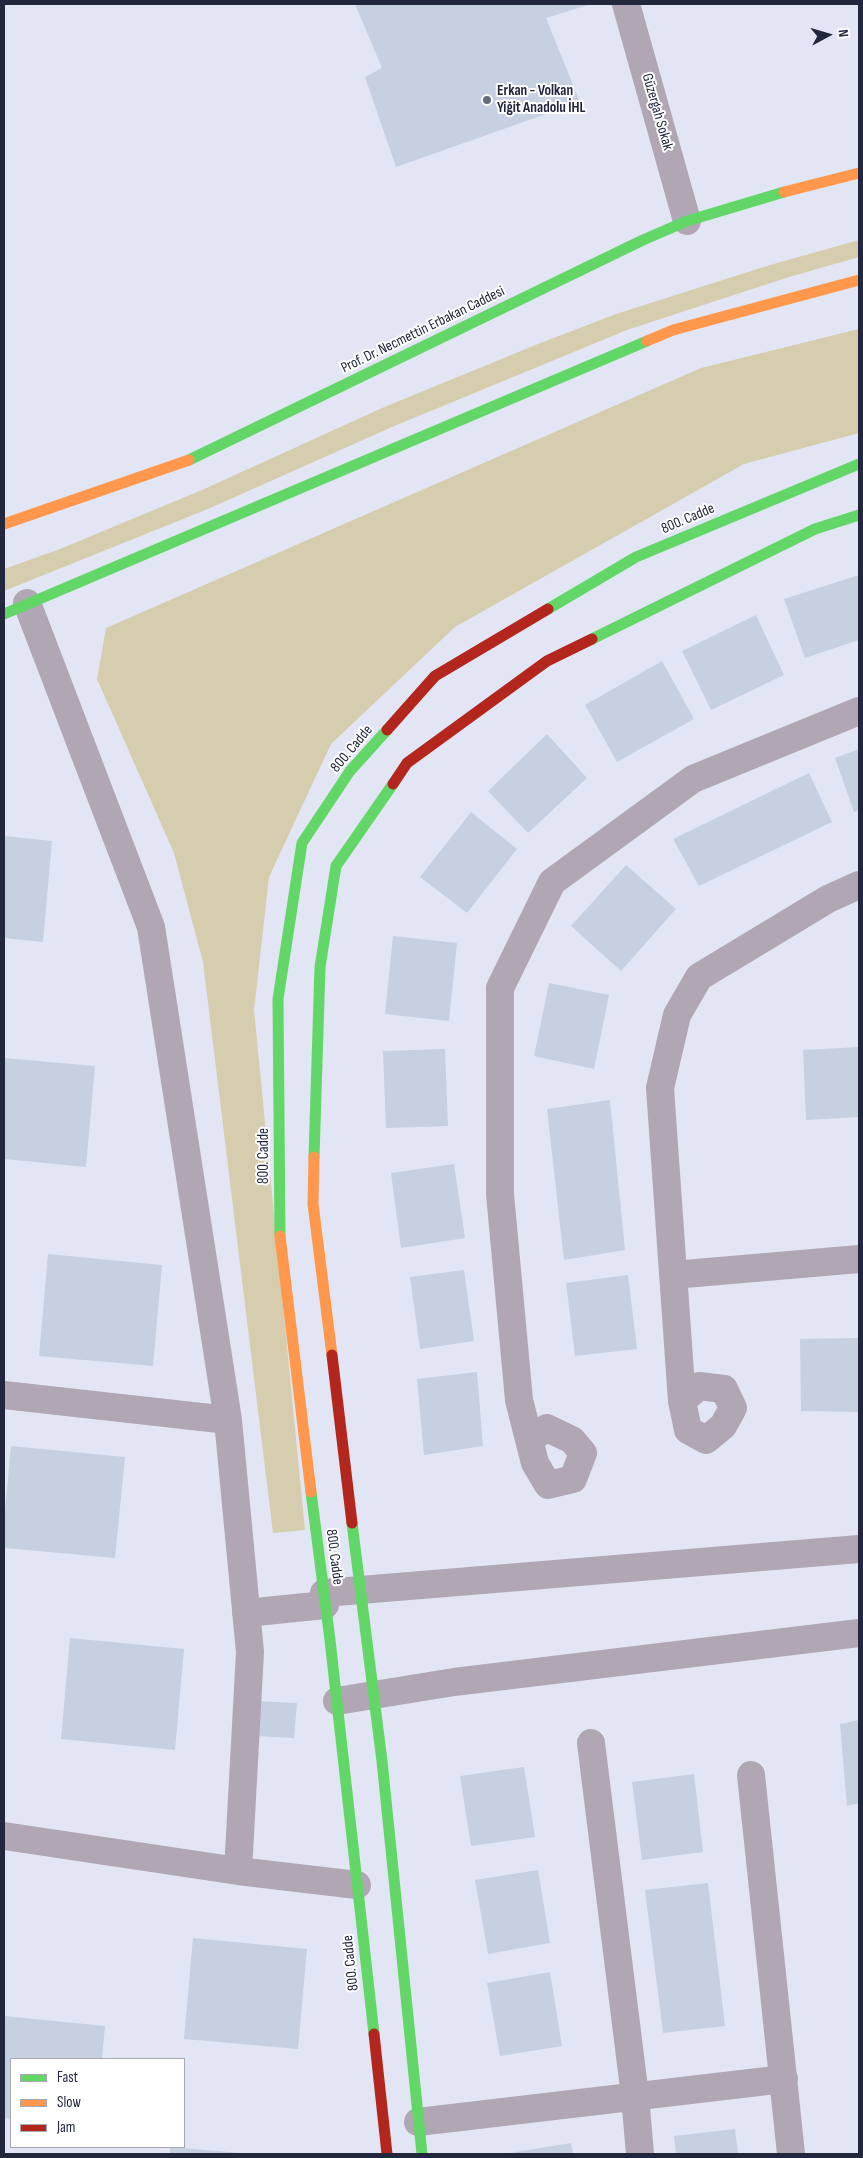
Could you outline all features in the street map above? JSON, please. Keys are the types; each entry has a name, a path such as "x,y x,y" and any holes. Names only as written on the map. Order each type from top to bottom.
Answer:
{"street":[{"name":"Güzergah Sokak","path":"626,4 688,221"},
{"name":"Prof. Dr. Necmettin Erbakan Caddesi","path":"4,524 197,457 643,240 688,221 795,188 859,173"},
{"path":"238,1871 250,1652 228,1420 152,927 15,608 673,330 859,280"},
{"name":"800. Cadde","path":"387,2154 325,1599 280,1246 278,999 302,843 350,771 435,676 636,557 859,464"},
{"name":"800. Cadde","path":"422,2154 382,1761 314,1204 320,967 336,866 407,763 547,661 814,529 859,515"},
{"path":"529,1439 519,1400 500,1194 500,988 552,882 693,779 859,711"},
{"path":"682,1401 660,1088 677,1015 699,977 828,899 859,885"},
{"path":"673,1275 859,1259"},
{"path":"4,1395 228,1420"},
{"path":"246,1613 325,1599 361,1589 859,1549"},
{"path":"337,1701 454,1682 859,1633"},
{"path":"591,1743 635,2096 640,2154"},
{"path":"751,1775 791,2154"},
{"path":"4,1836 238,1871 357,1885"},
{"path":"418,2122 784,2078"}],"shaded area":[{"path":"859,240 859,257 789,277 627,330 392,427 208,509 4,591 4,569 60,549 202,490 382,408 616,314 770,265"},
{"path":"859,329 859,433 744,464 455,627 331,744 269,877 254,1010 305,1530 273,1533 203,962 174,853 97,679 106,628 701,368"}],"building":[{"path":"355,4 587,4 546,18 580,102 396,167 365,77 382,68"},
{"path":"859,575 859,640 805,658 784,599"},
{"path":"756,615 784,675 711,710 682,651"},
{"path":"662,661 694,719 617,762 585,705"},
{"path":"547,734 587,778 528,833 488,791"},
{"path":"859,749 859,810 854,812 835,758"},
{"path":"809,773 832,822 699,886 673,839"},
{"path":"471,812 517,849 467,913 420,877"},
{"path":"4,836 52,841 43,942 4,938"},
{"path":"626,865 676,909 621,971 571,926"},
{"path":"393,936 457,943 449,1021 385,1014"},
{"path":"549,983 609,995 594,1069 534,1056"},
{"path":"859,1047 859,1117 806,1120 803,1050"},
{"path":"445,1049 448,1126 386,1128 383,1051"},
{"path":"4,1058 95,1066 86,1167 4,1159"},
{"path":"610,1100 625,1250 564,1260 547,1109"},
{"path":"454,1164 465,1238 401,1248 391,1173"},
{"path":"48,1254 162,1265 153,1366 39,1356"},
{"path":"464,1270 474,1341 420,1349 410,1277"},
{"path":"628,1275 637,1349 575,1356 566,1283"},
{"path":"859,1338 859,1412 801,1411 800,1339"},
{"path":"477,1372 483,1446 424,1455 417,1379"},
{"path":"11,1446 125,1457 115,1558 4,1548 4,1520"},
{"path":"70,1638 184,1649 175,1750 61,1739"},
{"path":"257,1701 297,1703 294,1738 255,1736"},
{"path":"859,1720 859,1803 847,1806 840,1724"},
{"path":"524,1767 535,1837 471,1846 460,1776"},
{"path":"694,1774 703,1852 642,1860 632,1782"},
{"path":"538,1870 550,1943 488,1954 475,1880"},
{"path":"708,1883 725,2026 663,2033 645,1890"},
{"path":"193,1938 307,1949 298,2049 184,2039"},
{"path":"550,1972 562,2046 500,2056 487,1983"},
{"path":"4,2016 105,2026 102,2058 10,2058 10,2119 4,2118"},
{"path":"735,2129 738,2154 676,2154 674,2136"},
{"path":"571,2143 573,2154 510,2154 510,2153"},
{"path":"170,2148 241,2153 241,2154 170,2154"}],"traffic: fast":[{"path":"189,460 643,240 687,221 784,192"},
{"path":"4,614 647,341"},
{"path":"548,609 636,557 859,464"},
{"path":"592,639 815,529 859,515"},
{"path":"280,1236 278,999 302,843 350,771 387,730"},
{"path":"314,1157 320,967 336,866 393,784"},
{"path":"311,1492 330,1640 374,2034"},
{"path":"352,1523 382,1761 422,2154"}],"traffic: slow":[{"path":"784,192 859,173"},
{"path":"647,341 673,330 859,280"},
{"path":"4,524 189,460"},
{"path":"314,1157 313,1204 332,1355"},
{"path":"280,1236 311,1492"}],"traffic: jam":[{"path":"387,730 435,676 548,609"},
{"path":"393,784 407,763 547,661 592,639"},
{"path":"332,1355 352,1523"},
{"path":"374,2034 387,2154"}],"place":[{"name":"Erkan - Volkan Yiğit Anadolu İHL","path":"487,100"}]}
